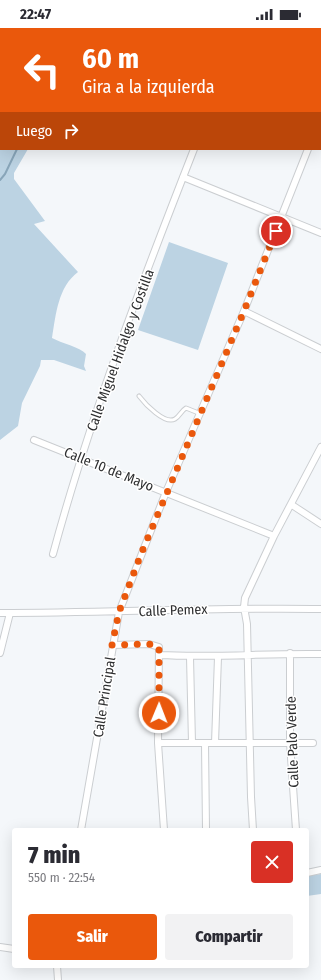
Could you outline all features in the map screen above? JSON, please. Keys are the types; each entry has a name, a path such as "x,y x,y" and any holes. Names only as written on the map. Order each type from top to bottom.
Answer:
{"street":[{"name":"Calle Miguel Hidalgo y Costilla","path":"53,554 82,458 123,338 194,150"},
{"name":"Calle Principal","path":"81,828 112,645 119,612 166,492 201,414 244,311 308,150"},
{"path":"183,176 321,233"},
{"path":"244,311 321,349"},
{"name":"Calle 10 de Mayo","path":"34,440 274,536"},
{"path":"253,828 250,797 248,654 247,624 244,607 245,598 274,536 292,505 321,447"},
{"path":"292,505 321,524"},
{"name":"Calle Pemex","path":"0,613 119,612 244,607 321,609"},
{"path":"0,653 10,613"},
{"path":"112,645 149,644 159,647 158,743 164,828"},
{"path":"160,655 218,657 248,654 321,654"},
{"name":"Calle Palo Verde","path":"290,654 290,743 296,828"},
{"path":"190,657 192,743"},
{"path":"216,743 218,657"},
{"path":"158,743 313,743"},
{"path":"205,743 206,828"},
{"path":"309,873 321,870"},
{"path":"0,947 12,949"},
{"path":"57,968 58,980"}],"lane":[{"path":"139,396 154,412 168,420 175,419 186,408 201,414"}],"shaded area":[{"path":"0,150 27,150 14,173 14,179 45,221 34,224 78,272 71,278 62,293 52,338 79,349 86,354 84,366 86,371 54,360 41,360 40,366 22,403 18,426 0,440"},
{"path":"169,242 228,263 198,350 138,330"},
{"path":"321,874 321,894 309,896 309,876"}],"waterway":[{"path":"0,180 5,174 17,150"}],"route":[{"path":"159,713 159,647 149,644 112,645 115,628 119,612 166,492 201,414 276,231"}]}
